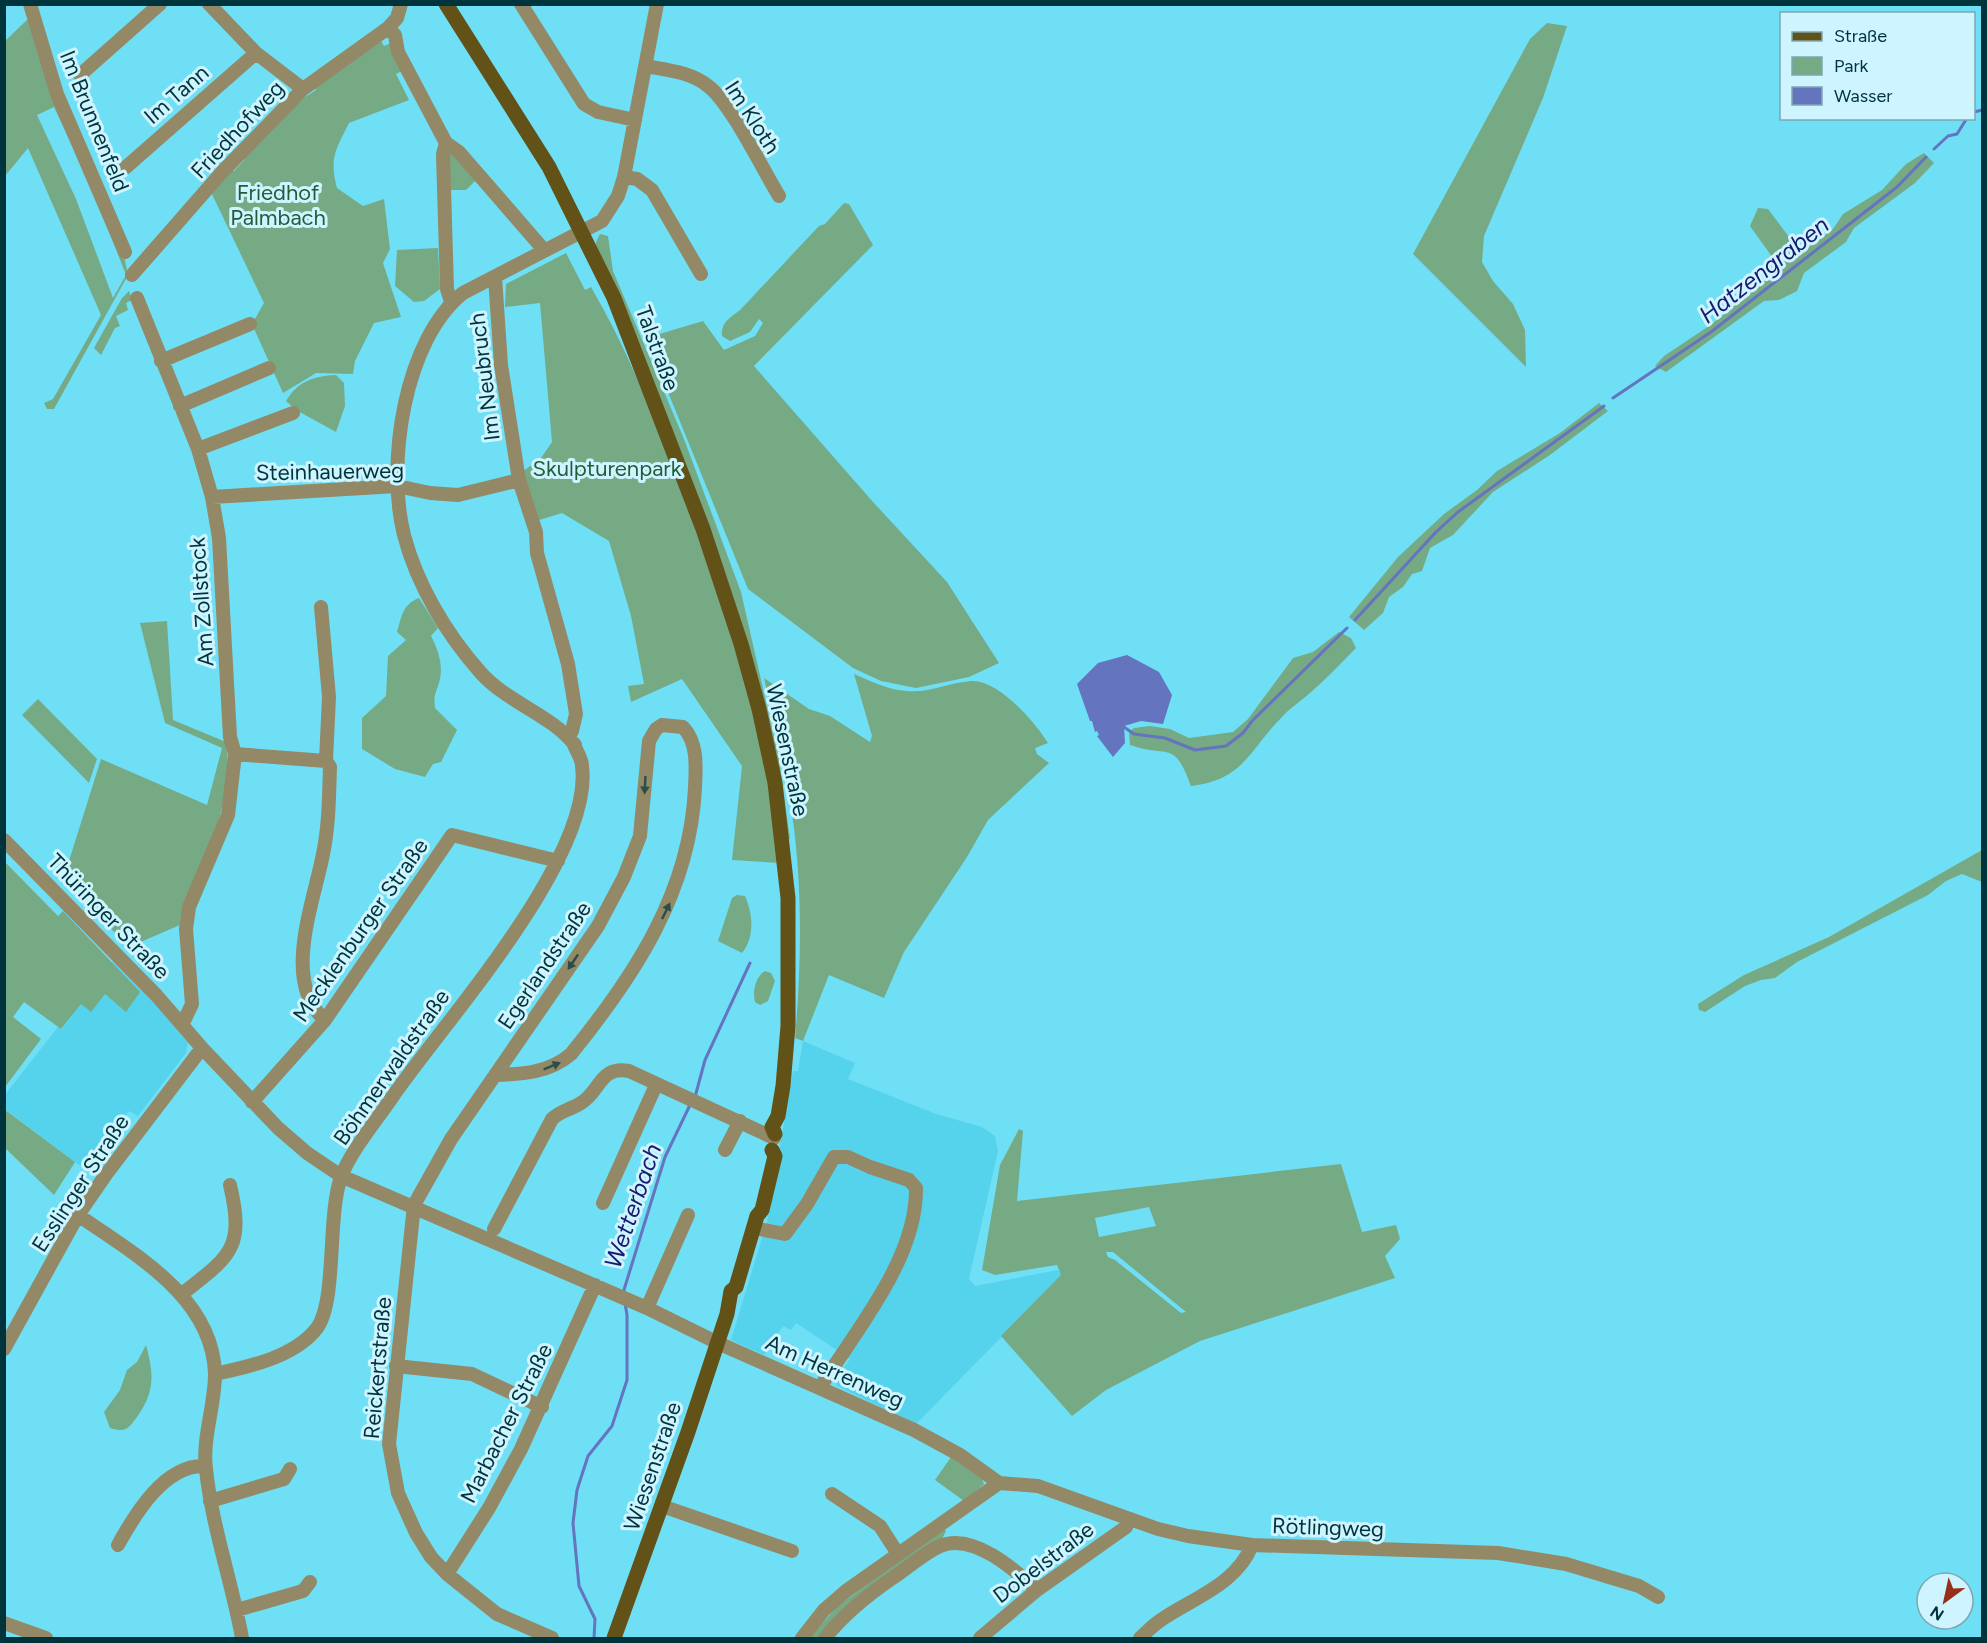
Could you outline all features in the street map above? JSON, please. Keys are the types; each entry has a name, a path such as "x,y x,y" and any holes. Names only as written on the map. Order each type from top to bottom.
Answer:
{"main road":[{"name":"Talstraße","path":"446,4 536,144 656,408"},
{"name":"Wiesenstraße","path":"614,1638 662,1506 729,1306 735,1301 738,1292 736,1287 756,1222 755,1209 767,1154 781,1120 778,1116 788,1026 790,931 785,855 775,783 759,709 734,623 703,529 656,408"}],"street":[{"name":"Im Brunnenfeld","path":"30,4 57,94 125,252"},
{"path":"80,75 160,4"},
{"path":"208,4 256,53 303,89"},
{"path":"401,4 397,18 388,28 394,35 398,52 446,143 459,152 544,250"},
{"path":"521,4 584,104 598,112 635,120"},
{"path":"531,22 537,4"},
{"path":"572,743 501,692 483,675 452,635 426,590 403,533 397,486 402,416 411,373 451,302 463,293 602,221 618,196 624,177 657,4"},
{"name":"Friedhofweg","path":"132,275 222,172 303,89 388,28"},
{"name":"Im Tann","path":"125,168 256,53"},
{"name":"Im Kloth","path":"646,66 682,74 709,86 722,100 779,196"},
{"path":"446,143 443,154 447,289 451,302"},
{"path":"624,177 637,179 652,189 701,274"},
{"name":"Im Neubruch","path":"495,277 501,365 519,480 568,664 576,714 572,743"},
{"name":"Am Zollstock","path":"137,298 198,449 212,496 219,538 230,737 235,754"},
{"path":"161,361 250,324"},
{"path":"180,406 269,368"},
{"path":"198,449 293,413"},
{"name":"Steinhauerweg","path":"212,496 397,486 458,495 519,480"},
{"path":"321,606 329,697 326,761 330,767 329,812 323,854 305,926 303,951 308,995 315,1011 325,1020"},
{"name":"Egerlandstraße","path":"414,1205 451,1139 597,926 624,877 640,836 649,741 656,729 668,724 683,727 693,742 696,765 694,800 685,859 668,909 632,969 571,1054 560,1064 548,1069 531,1073 495,1075"},
{"name":"Böhmerwaldstraße","path":"215,1374 260,1363 282,1353 314,1331 322,1320 326,1304 332,1223 341,1176 404,1080 545,887 574,824 582,786 582,765 572,743"},
{"path":"235,754 326,761"},
{"name":"Thüringer Straße","path":"183,1023 192,1004 186,929 189,907 228,815 235,754"},
{"name":"Mecklenburger Straße","path":"252,1102 325,1020 452,835 558,861"},
{"name":"Thüringer Straße","path":"4,840 183,1023 202,1048 252,1102 296,1145 341,1176"},
{"name":"Esslinger Straße","path":"4,1348 78,1215 202,1048"},
{"path":"494,1229 552,1119 560,1111 584,1102 607,1074 617,1069 629,1071 740,1121 773,1140"},
{"path":"603,1203 656,1085"},
{"path":"725,1150 740,1121"},
{"path":"756,1222 774,1234 785,1234 807,1204 834,1157 848,1157 909,1180 916,1188 916,1202 906,1244 896,1268 820,1386"},
{"name":"Am Herrenweg","path":"341,1176 414,1205 647,1308 718,1343 820,1386 944,1445 999,1483"},
{"path":"182,1294 217,1267 233,1243 237,1216 230,1185"},
{"name":"Reickertstraße","path":"414,1205 389,1444 393,1473 416,1533 431,1557 447,1574 497,1614 552,1638"},
{"path":"78,1215 150,1267 182,1294 208,1336 215,1374 205,1466 210,1501 242,1638"},
{"path":"647,1308 688,1215"},
{"name":"Marbacher Straße","path":"447,1574 503,1483 542,1407 595,1285"},
{"path":"396,1366 472,1374 542,1407"},
{"path":"117,1545 136,1515 163,1485 194,1466 205,1466"},
{"path":"210,1501 284,1479 290,1469"},
{"path":"802,1638 824,1610 846,1591 999,1483"},
{"name":"Rötlingweg","path":"999,1483 1038,1486 1130,1519 1188,1536 1252,1545 1498,1553 1574,1567 1639,1586 1658,1597"},
{"path":"832,1494 880,1526 898,1554"},
{"path":"662,1506 792,1551"},
{"name":"Dobelstraße","path":"980,1638 1037,1590 1126,1527 1130,1519"},
{"path":"825,1638 849,1613 881,1586 942,1545 972,1546 987,1551 1037,1590"},
{"path":"1140,1638 1160,1621 1226,1579 1242,1564 1252,1545"},
{"path":"237,1610 303,1591 310,1582"},
{"path":"4,1623 46,1638"}],"shaded area":[{"path":"113,961 156,1005 188,1043 186,1053 138,1116 129,1111 86,1170 5,1109 4,1096 58,1027 62,1029"},
{"path":"803,1041 855,1063 848,1079 936,1114 982,1127 995,1136 998,1151 969,1279 975,1286 1058,1270 1062,1275 916,1424 837,1386 835,1380 850,1359 796,1323 791,1330 783,1326 764,1355 731,1340 767,1222 793,1071 798,1071"}],"green space":[{"path":"29,18 123,251 128,275 54,409 47,409 44,403 53,399 101,315 28,148 5,176 5,41","holes":["54,107 92,188 126,275 113,298 76,199 37,115"]},
{"path":"1547,23 1567,26 1543,98 1484,236 1482,262 1493,281 1513,304 1525,330 1526,367 1413,254 1530,39"},
{"name":"Friedhof Palmbach","path":"380,39 384,46 391,43 402,71 396,74 409,100 349,123 337,147 334,169 337,188 363,206 384,199 390,249 383,263 401,317 374,323 355,361 353,374 316,373 283,393 252,324 264,303 211,192 230,169 234,171 245,159 242,156 304,98 316,90 314,87"},
{"path":"1924,153 1934,163 1915,183 1854,228 1846,242 1804,273 1797,291 1779,300 1764,301 1666,372 1655,366 1664,356 1712,324 1780,268 1750,226 1758,208 1768,209 1801,253 1833,229 1843,214 1882,190 1906,164"},
{"path":"449,155 457,155 478,178 466,190 450,190"},
{"path":"844,203 849,204 873,245 754,366 873,502 947,582 999,663 969,677 916,688 881,681 853,668 748,589 646,338 703,321 724,350 755,336 763,323 759,319 750,332 730,341 722,336 722,331 728,320"},
{"path":"600,234 608,236 613,271 684,439 741,592 779,759 790,839 786,838 750,661 596,251 596,242"},
{"path":"438,248 440,289 424,301 414,302 395,286 397,250"},
{"name":"Skulpturenpark","path":"566,253 585,290 591,287 627,356 658,428 701,541 752,704 769,784 780,863 732,860 742,766 682,679 631,702 628,686 644,684 631,616 609,541 562,513 536,521 522,472 541,458 552,442 540,303 505,307 506,284"},
{"path":"129,291 132,300 126,303 128,310 116,316 120,326 115,328 101,355 94,348 122,298"},
{"path":"336,375 344,383 345,406 336,432 296,410 286,401 301,384"},
{"path":"1599,403 1608,411 1550,455 1493,492 1453,535 1430,548 1422,571 1412,574 1403,587 1389,597 1383,613 1364,630 1349,617 1398,557 1444,514 1477,490 1497,471 1560,433"},
{"path":"419,598 438,628 431,636 438,651 441,668 435,708 457,730 441,762 433,764 425,777 395,769 362,749 362,718 386,696 388,656 406,640 397,632 400,621 409,604"},
{"path":"167,621 173,720 226,742 226,788 215,833 180,918 180,925 129,947 63,880 101,759 207,805 222,748 165,723 140,623"},
{"path":"1339,632 1351,638 1356,648 1316,688 1285,714 1244,762 1223,777 1209,783 1191,786 1180,761 1174,756 1130,745 1129,732 1134,728 1150,726 1170,729 1189,738 1233,732 1248,719 1293,658 1313,652"},
{"path":"854,674 886,687 907,691 923,691 971,681 982,682 993,687 1015,703 1042,734 1048,743 1035,748 1037,754 1049,763 988,820 967,857 904,952 884,998 829,975 803,1041 795,1038 800,916 794,825 787,780 764,678 809,709 830,716 870,742 872,736"},
{"path":"38,699 97,759 89,783 22,715"},
{"path":"1982,850 1982,882 1962,874 1946,881 1928,895 1797,962 1775,978 1745,986 1705,1012 1699,1010 1698,1004 1744,975 1829,937"},
{"path":"5,862 58,916 63,911 140,992 126,1012 105,994 91,1012 81,1004 61,1029 24,1002 13,1017 41,1039 5,1087"},
{"path":"737,895 745,896 751,918 751,933 742,953 718,941 732,898"},
{"path":"765,971 771,973 775,981 768,1001 760,1005 755,1002 754,989 757,980"},
{"path":"4,1109 75,1162 54,1195 5,1148"},
{"path":"1019,1129 1023,1131 1017,1201 1341,1164 1362,1232 1396,1225 1400,1239 1385,1256 1395,1278 1200,1341 1106,1390 1072,1416 1001,1336 1061,1275 1057,1265 995,1275 982,1270 1000,1165","holes":["1149,1207 1156,1226 1099,1237 1095,1218","1106,1252 1113,1252 1186,1312 1181,1313 1115,1260 1108,1257"]},
{"path":"146,1345 151,1374 147,1399 137,1417 128,1427 123,1430 110,1428 104,1412 120,1390 127,1370 137,1362"},
{"path":"951,1457 982,1479 984,1484 964,1501 935,1480"},
{"path":"943,1528 946,1531 940,1543 821,1638 809,1638 837,1607"}],"water":[{"path":"1127,655 1159,672 1172,695 1163,724 1141,721 1124,726 1125,743 1113,757 1097,736 1099,735 1097,731 1095,732 1077,684 1098,663"}],"waterway":[{"name":"Hatzengraben","path":"1975,112 1982,110"},
{"name":"Hatzengraben","path":"1934,149 1948,136 1957,134 1966,120"},
{"name":"Hatzengraben","path":"1613,398 1711,332 1897,187 1926,157"},
{"name":"Hatzengraben","path":"1355,620 1436,532 1458,512 1604,406"},
{"name":"Hatzengraben","path":"1121,725 1134,734 1165,738 1195,750 1226,746 1243,733 1252,721 1347,628"},
{"name":"Wetterbach","path":"695,1097 705,1060 750,963"},
{"name":"Wetterbach","path":"623,1293 665,1157 690,1105"},
{"name":"Wetterbach","path":"594,1638 595,1619 579,1586 573,1523 577,1490 588,1456 612,1426 627,1380 625,1303"}]}
